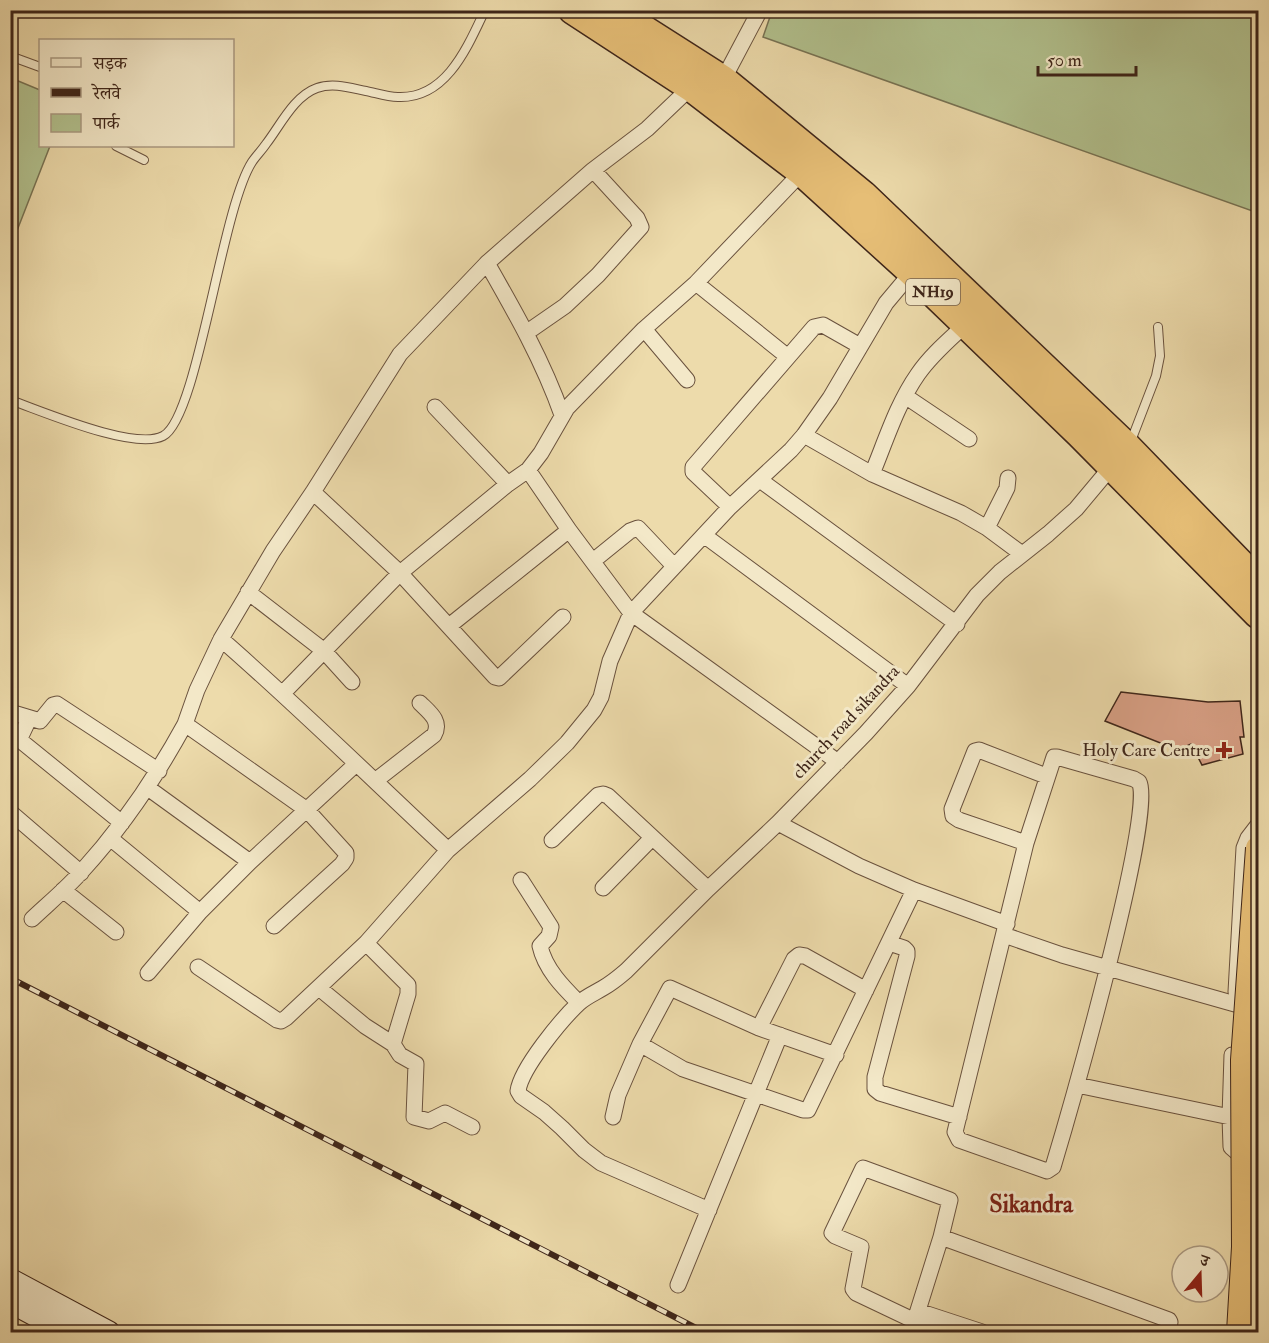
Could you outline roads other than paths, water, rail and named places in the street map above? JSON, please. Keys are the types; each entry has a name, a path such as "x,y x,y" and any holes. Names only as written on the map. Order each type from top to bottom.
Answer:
{"highway":[{"name":"NH19","path":"573,10 691,87 802,171 966,324 1120,457 1258,582"},
{"name":"NH19","path":"613,10 723,80 863,195 1120,457 1258,614"}],"main road":[{"path":"1239,1332 1244,1247 1243,1060 1258,848"}],"street":[{"path":"723,80 760,10"},
{"path":"32,919 81,873 148,788 185,724 197,690 221,639 248,592 400,354 487,263 594,170 647,129 691,87"},
{"path":"526,333 565,306 598,275 641,227 638,218 594,170"},
{"path":"284,693 323,650 400,573 507,484 528,470 541,453 562,415 644,329 696,283 802,171"},
{"path":"487,263 526,333 562,415"},
{"path":"198,967 281,1021 366,943 448,850 530,779 567,743 594,710 601,697 613,653 631,613 730,507 804,435 830,398 886,303 912,272"},
{"path":"696,283 788,357"},
{"path":"872,474 905,396 919,373 937,351 966,324"},
{"path":"730,507 693,472 692,468 814,327 823,325 860,346"},
{"path":"644,329 687,380"},
{"path":"905,396 969,440"},
{"path":"435,406 507,484"},
{"path":"804,435 872,474 961,513 987,528 1022,554"},
{"name":"church road sikandra","path":"709,1210 601,1163 521,1096 518,1091 519,1083 529,1065 579,1003 626,971 778,823 866,733 908,686 977,595 1000,572 1076,509 1120,457"},
{"path":"528,470 631,613 838,762"},
{"path":"987,528 1006,488 1008,478"},
{"path":"760,480 957,624"},
{"path":"313,492 400,573 495,677 499,678 562,617"},
{"path":"592,561 630,531 638,528 674,566"},
{"path":"449,626 569,530"},
{"path":"705,536 908,686"},
{"path":"248,592 323,650 352,682"},
{"path":"221,639 284,693 448,850"},
{"path":"375,782 434,735 438,729 438,723 434,717 420,703"},
{"path":"10,712 40,721 53,705 57,704 159,771"},
{"path":"29,719 21,741 122,823"},
{"path":"185,724 307,810 345,853 346,858 342,864 274,926"},
{"path":"1026,843 959,820 953,816 952,809 975,751 979,750 1046,776"},
{"path":"1057,757 1134,779 1142,787 1134,850 1077,1085 1053,1167 1047,1171 959,1140 955,1132 1026,843 1046,776 1052,760 1057,757"},
{"path":"148,973 200,912 250,862 356,764"},
{"path":"148,788 250,862"},
{"path":"552,840 598,795 603,794 608,796 708,889"},
{"path":"10,812 81,873"},
{"path":"778,823 859,866 1062,955 1235,1004"},
{"path":"1258,825 1244,848 1230,1117 1231,1147 1246,1160 1258,1165"},
{"path":"110,838 200,912"},
{"path":"603,888 652,838"},
{"path":"521,880 551,927 549,936 540,946 543,954 560,984 579,1003"},
{"path":"63,890 116,932"},
{"path":"640,1044 683,1069 808,1110 914,890"},
{"path":"366,943 408,985 408,994 393,1044"},
{"path":"889,943 904,948 907,956 875,1077 875,1089 880,1093 959,1117"},
{"path":"759,1028 794,959 799,955 805,956 866,990"},
{"path":"319,988 365,1026 393,1044 400,1055 416,1064 414,1117 429,1121 445,1113 472,1127"},
{"path":"613,1117 618,1095 640,1044 670,988 759,1028 836,1055"},
{"path":"678,1285 780,1035"},
{"path":"1077,1085 1230,1117 1258,1114"},
{"path":"917,1316 950,1202 948,1198 866,1168 860,1171 832,1230 835,1236 861,1247 852,1286 856,1293 917,1316 982,1332"},
{"path":"1255,1332 1258,1202"},
{"path":"941,1237 1169,1320 1168,1332"},
{"path":"12,1284 109,1332"},
{"path":"10,1302 66,1332"},
{"path":"917,1316 938,1332"}],"lane":[{"path":"10,400 122,438 144,440 162,436 172,429 181,412 202,337 232,213 241,184 252,162 300,98 317,87 339,85 396,97 419,96 437,84 455,67 470,43 485,10"},
{"path":"10,56 39,67"},
{"path":"118,147 144,160"},
{"path":"1120,457 1156,376 1160,356 1158,327"}],"railway":[{"path":"10,978 704,1332"}],"place":[{"name":"Holy Care Centre","path":"1224,750"}],"district":[{"name":"Sikandra","path":"1031,1204"}]}
